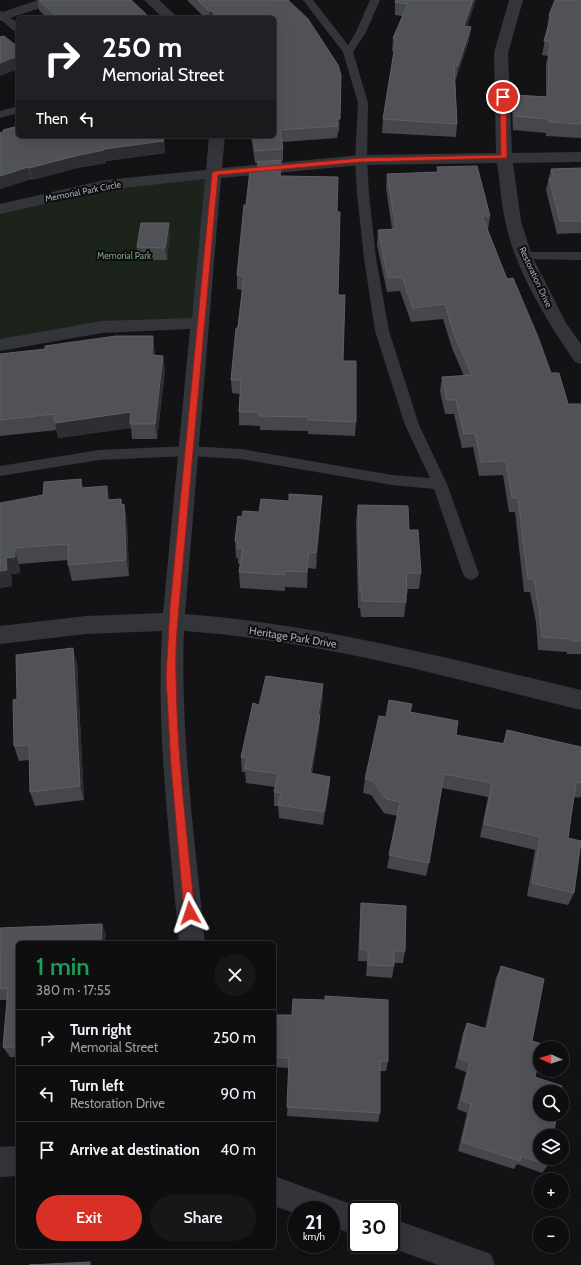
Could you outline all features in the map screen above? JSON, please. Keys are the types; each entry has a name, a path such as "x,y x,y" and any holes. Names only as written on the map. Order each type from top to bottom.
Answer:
{"street":[{"path":"1,16 51,0"},
{"path":"151,0 169,16"},
{"name":"Restoration Drive","path":"516,0 501,53 504,157 513,221 524,256 558,324 581,358"},
{"path":"192,941 176,766 171,677 173,622 215,173 217,138"},
{"name":"Memorial Park Circle","path":"0,209 105,185 215,173 361,160 581,156"},
{"path":"0,345 102,327 200,323"},
{"name":"Heritage Park Drive","path":"0,635 46,628 114,623 173,622 245,630 333,643 581,700"},
{"path":"0,1162 16,1161"},
{"path":"276,1192 302,1201"},
{"path":"400,1236 480,1265"}],"lane":[{"path":"308,0 348,52 363,103 361,160 370,258 382,331 412,425 440,484 471,574"},
{"path":"348,52 362,32 375,0"},
{"path":"1,16 16,27"},
{"path":"0,115 16,110"},
{"path":"524,256 581,256"},
{"path":"0,470 98,455 188,451 241,454 392,480 440,484"}],"green space":[{"name":"Memorial Park","path":"207,176 192,324 102,327 0,344 0,209 105,185"}],"building":[{"path":"39,0 131,0 147,16 56,16"},
{"path":"198,0 288,0 308,19 338,65 341,75 340,119 336,119 338,126 280,130 283,149 255,151 253,138 276,138 276,16 216,16 212,11 209,11"},
{"path":"396,0 473,0 464,26 471,27 458,66 454,66 457,124 383,119 396,39 393,38 408,4 395,2"},
{"path":"555,0 581,0 581,124 549,122 549,119 515,116 514,95 548,97 549,50 551,42 544,41 551,16 549,15"},
{"path":"4,36 16,45 16,57 0,63 0,37"},
{"path":"16,127 16,138 163,138 164,141 104,149 29,168 28,167 0,176 0,133 4,131 3,130"},
{"path":"281,160 280,176 338,177 337,212 340,212 338,295 345,295 343,361 356,361 356,422 308,420 309,417 259,416 259,412 239,412 241,380 231,380 236,328 238,328 244,276 237,275 244,205 246,205 250,170 259,170 257,162"},
{"path":"477,166 490,216 482,216 507,279 513,278 538,337 551,373 559,373 568,404 581,404 581,641 542,637 534,579 528,579 518,498 512,498 506,461 481,462 475,433 464,434 456,400 447,400 442,377 472,375 454,334 445,304 413,308 402,277 388,278 378,230 396,229 387,174 438,172 437,167"},
{"path":"581,168 581,221 560,221 549,178 553,177 551,169"},
{"path":"141,223 169,223 165,248 137,247"},
{"path":"116,336 153,336 152,355 163,356 155,424 130,424 131,412 55,423 54,414 0,420 0,354 45,349 45,346"},
{"path":"81,479 81,488 107,486 107,500 121,499 121,505 124,504 126,560 68,565 68,544 14,548 15,557 6,558 7,570 0,571 0,503 43,495 44,482"},
{"path":"289,494 322,496 316,553 309,552 307,572 285,571 285,575 239,572 243,548 237,548 238,541 235,541 238,516 242,517 243,511 259,512 261,499 289,501"},
{"path":"358,505 408,506 409,530 418,530 421,573 406,573 406,602 362,601 362,592 360,592"},
{"path":"73,648 80,786 30,792 29,745 14,746 13,700 17,699 16,655"},
{"path":"266,676 323,684 318,715 320,715 310,773 330,777 324,812 278,805 281,793 274,792 278,774 245,769 247,758 241,757 253,703 259,705"},
{"path":"389,700 412,704 410,712 458,721 456,735 504,744 507,730 581,747 581,783 576,782 568,838 581,841 574,893 532,883 540,837 484,824 492,783 444,774 429,863 389,855 400,802 386,799 373,781 365,779 379,716 386,717"},
{"path":"361,903 406,906 405,951 394,951 394,966 368,965 368,950 360,949"},
{"path":"102,924 101,941 16,941 16,1047 3,1047 8,988 0,989 0,928"},
{"path":"501,966 544,979 532,1041 533,1077 559,1085 533,1085 533,1121 556,1121 554,1129 533,1129 533,1160 521,1156 520,1161 462,1142 471,1104 461,1100 470,1062 459,1058 467,1023 487,1029"},
{"path":"325,996 388,1000 388,1061 380,1061 380,1113 287,1107 289,1058 276,1057 277,1015 292,1015 293,999 325,1000"},
{"path":"90,1262 90,1265 29,1265"}],"route":[{"path":"190,913 176,766 171,677 172,647 174,607 215,173 361,160 504,157 503,97"}]}
